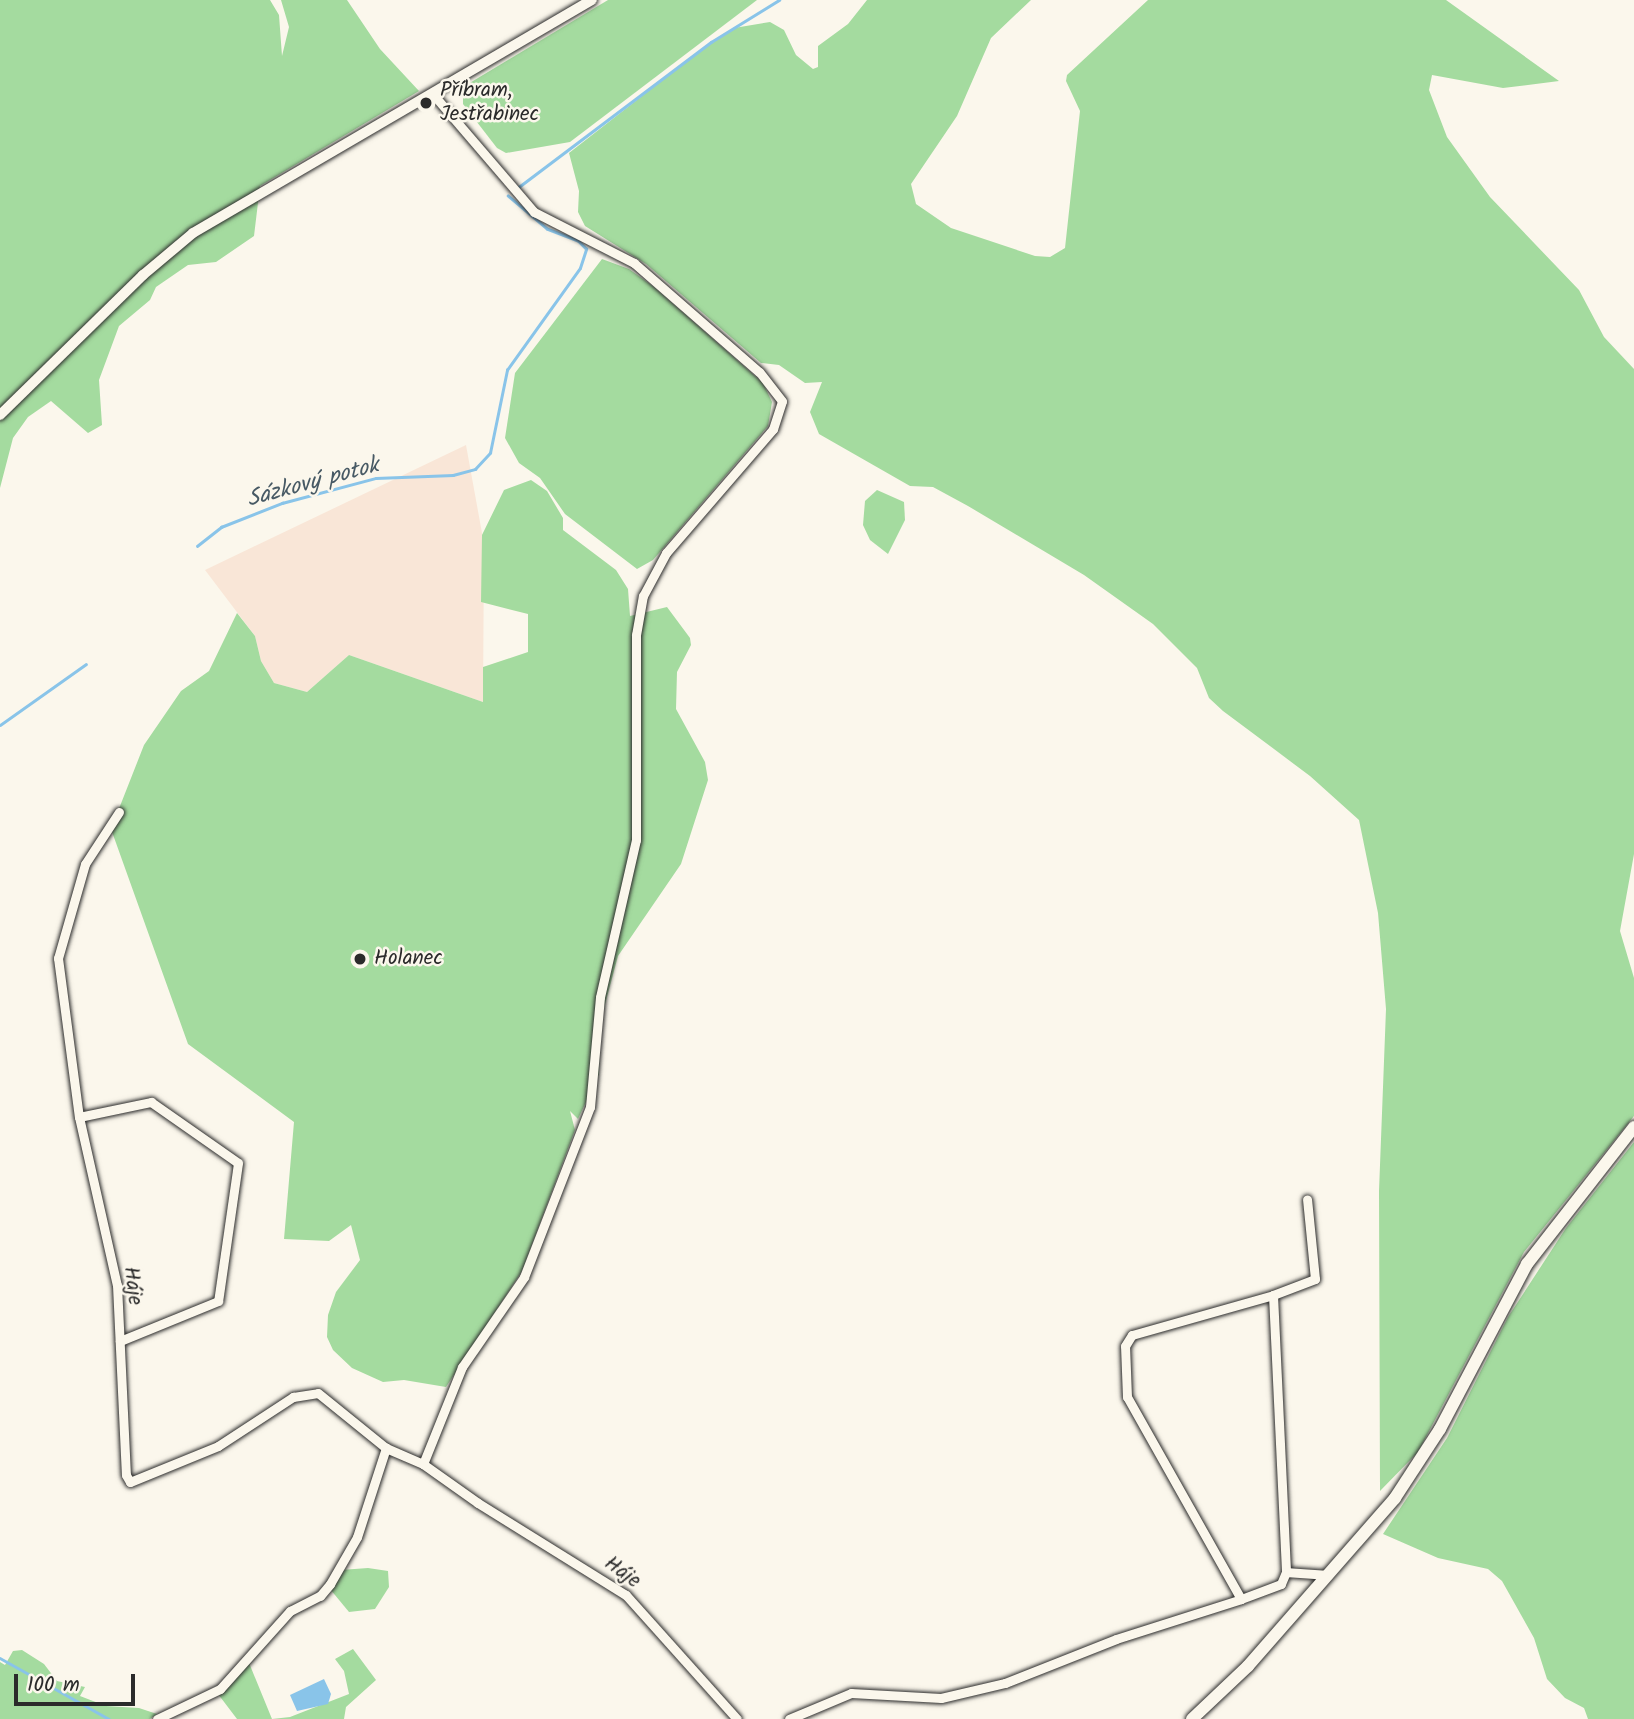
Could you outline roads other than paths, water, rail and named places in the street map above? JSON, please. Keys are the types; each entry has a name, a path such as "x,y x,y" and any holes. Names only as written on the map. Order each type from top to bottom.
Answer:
{"main road":[{"path":"1192,1719 1248,1666 1419,1465 1527,1264 1634,1127"}],"street":[{"path":"0,415 143,275 193,233 592,0"},
{"path":"423,1464 457,1377 524,1277 590,1107 600,997 636,840 636,635 643,596 666,553 773,429 782,401 759,372 634,263 534,212 433,94"},
{"name":"Háje","path":"119,812 85,864 58,958 79,1117 117,1286 125,1475 130,1482 218,1446 293,1398 311,1392 326,1397 386,1448 423,1464 478,1503 625,1595 737,1719"},
{"path":"79,1117 151,1102 239,1163 218,1301 120,1341"},
{"path":"1241,1599 1127,1397 1125,1346 1132,1335 1273,1295 1315,1279 1307,1199"},
{"path":"789,1719 851,1693 942,1698 1005,1683 1116,1639 1281,1584 1286,1572 1273,1295"},
{"path":"157,1719 220,1689 270,1630 330,1584 357,1537 386,1448"},
{"path":"1286,1572 1328,1574"}],"water":[{"path":"324,1679 331,1694 328,1704 297,1711 290,1695"}],"waterway":[{"name":"Sázkový potok","path":"516,189 711,42 779,0"},
{"name":"Sázkový potok","path":"197,546 221,527 282,503 376,478 453,475 475,469 490,453 507,370 580,268 586,249 578,241 547,229 508,196"},
{"name":"Sázkový potok","path":"0,725 86,664"},
{"name":"Sázkový potok","path":"0,1658 109,1719"}],"place":[{"name":"Příbram, Jestřabinec","path":"426,103"},
{"name":"Holanec","path":"360,959"}]}
